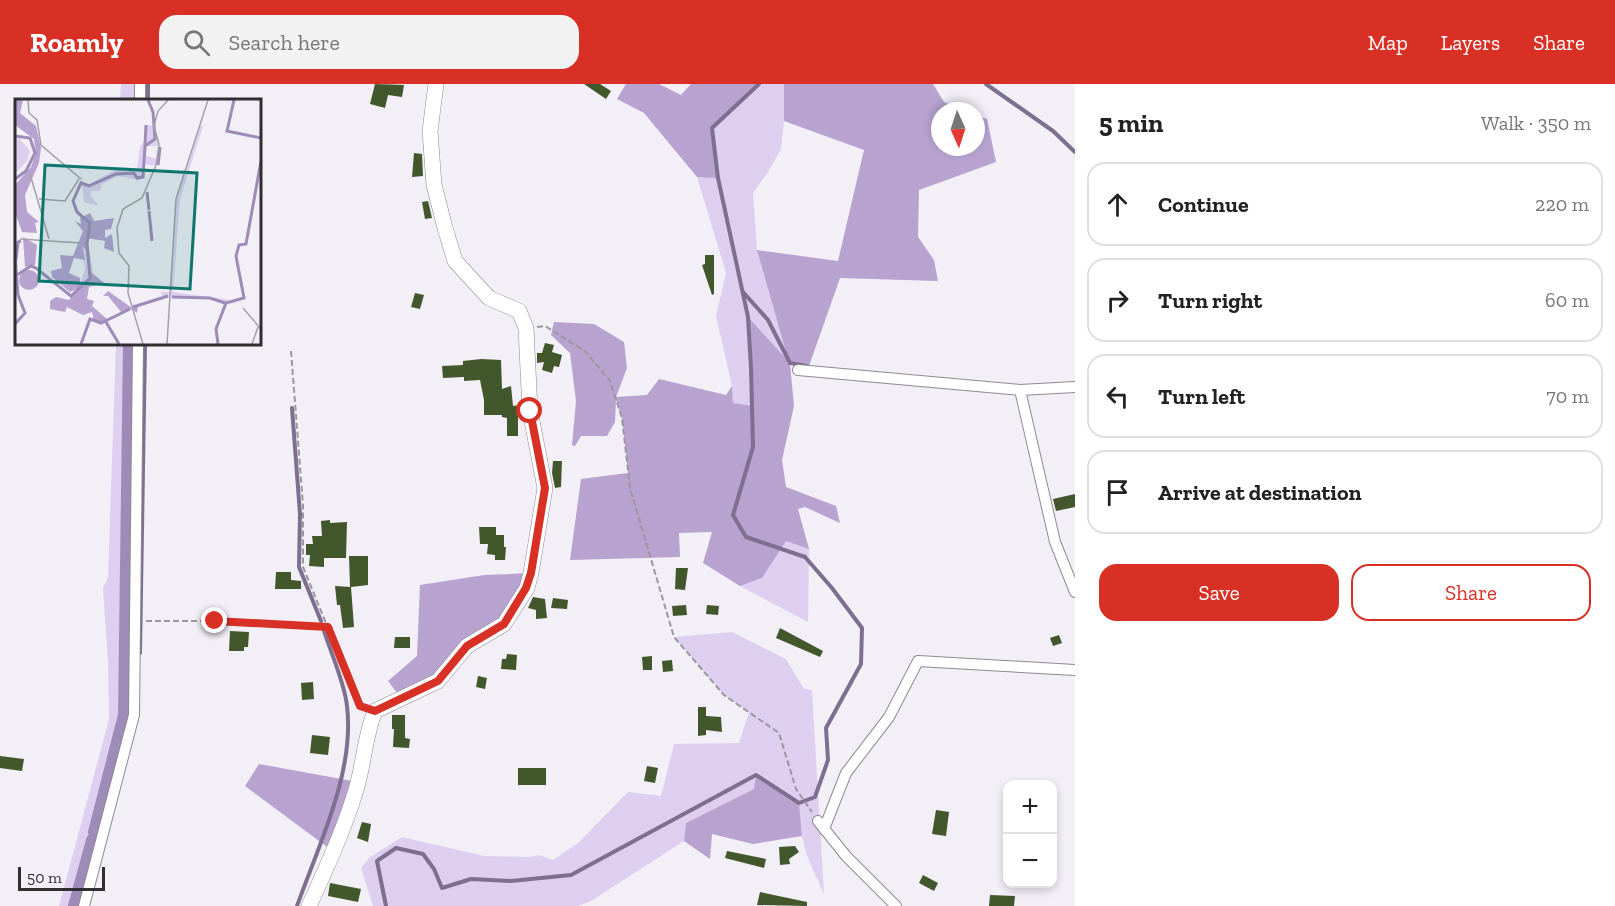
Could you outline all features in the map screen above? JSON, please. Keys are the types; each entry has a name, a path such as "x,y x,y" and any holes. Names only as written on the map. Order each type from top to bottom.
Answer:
{"street":[{"path":"309,906 334,852 356,791 370,724 375,711 438,681 467,646 504,624 526,588 531,573 545,488 530,411 526,328 519,311 489,298 455,261 445,228 434,185 430,131 436,84"},
{"path":"84,906 134,715 138,345"},
{"path":"798,370 1020,390 1075,387"},
{"path":"1020,390 1055,542 1075,592"},
{"path":"896,906 846,856 821,825 846,773 889,717 918,660 1075,670"}],"path":[{"path":"526,328 545,326 555,332 585,351 610,381 622,418 630,488 674,637 724,695 779,733 796,789 821,825"},
{"path":"291,351 303,505 303,567 360,706 375,711"},
{"path":"148,621 215,621 328,627"}],"shaded area":[{"path":"121,84 140,84 140,99 120,99"},
{"path":"626,84 659,84 681,95 691,84 759,84 712,128 718,178 697,177 644,113 617,99"},
{"path":"759,84 784,84 781,149 753,193 757,250 790,363 748,318 752,407 733,403 732,386 716,316 726,273 697,177 718,177 712,128"},
{"path":"784,84 933,84 944,102 931,102 931,156 985,156 985,118 996,162 919,190 918,237 934,260 938,281 840,278 809,366 790,364 794,406 782,460 786,487 836,506 840,523 805,507 798,509 809,549 786,541 762,578 740,586 703,563 712,532 679,533 680,557 570,560 581,479 628,473 622,418 616,400 615,422 607,436 581,436 575,446 572,445 576,401 570,353 551,335 554,322 594,324 624,342 627,368 616,397 647,395 659,379 726,395 732,386 733,403 752,406 748,317 789,362 757,250 838,261 864,150 784,121"},
{"path":"116,345 138,345 134,715 84,906 59,906 109,719 103,588 108,578"},
{"path":"786,540 809,549 808,622 740,586 762,578"},
{"path":"531,573 504,624 438,681 401,698 388,681 417,656 420,585 484,575"},
{"path":"732,632 786,659 804,689 812,690 824,894 807,856 802,836 799,803 756,776 755,789 686,823 684,841 591,901 578,906 373,906 361,868 370,857 402,837 484,856 530,857 539,855 553,860 578,843 628,792 661,796 674,744 739,743 749,712 724,695 674,637"},
{"path":"259,764 358,782 334,852 245,786"},
{"path":"756,775 799,803 802,836 753,844 712,834 710,859 684,841 686,823 754,789"}],"building":[{"path":"375,84 404,85 402,97 388,95 385,108 370,104"},
{"path":"584,84 600,84 611,91 606,99"},
{"path":"414,153 422,154 423,176 412,177"},
{"path":"428,201 432,218 425,219 422,202"},
{"path":"705,255 714,255 714,294 712,295 702,265 705,264"},
{"path":"415,293 424,295 420,309 411,307"},
{"path":"545,343 554,345 552,352 562,355 559,367 554,366 552,373 542,370 544,362 537,363 537,353 542,353"},
{"path":"501,360 502,389 511,386 513,406 520,405 518,436 507,436 507,418 502,415 484,415 480,380 464,381 464,377 443,378 442,366 463,365 463,361"},
{"path":"553,461 562,461 561,487 555,488 552,473"},
{"path":"1075,494 1075,507 1056,511 1053,499"},
{"path":"330,520 330,523 347,522 346,558 324,558 324,567 309,566 310,555 306,555 306,544 313,544 312,536 322,536 321,521"},
{"path":"479,527 496,527 496,535 504,535 505,560 495,560 495,555 487,554 488,544 480,544"},
{"path":"349,556 368,556 368,585 351,587 354,627 343,628 335,586 350,587"},
{"path":"676,568 688,568 685,590 675,589"},
{"path":"276,572 291,572 291,580 301,581 301,589 275,589"},
{"path":"533,597 545,599 547,618 536,619 536,610 528,608"},
{"path":"553,598 568,600 567,609 551,608"},
{"path":"686,605 687,615 673,616 672,606"},
{"path":"707,605 719,606 718,615 706,614"},
{"path":"780,628 823,651 820,657 776,638"},
{"path":"230,631 249,632 248,647 244,647 244,651 229,651"},
{"path":"1059,635 1062,643 1053,646 1050,638"},
{"path":"395,637 410,637 410,648 394,648"},
{"path":"507,654 517,655 516,670 501,669 502,659 506,659"},
{"path":"652,656 652,670 643,670 642,657"},
{"path":"672,660 673,671 663,672 662,661"},
{"path":"478,676 487,678 485,689 476,687"},
{"path":"313,682 314,699 302,700 301,683"},
{"path":"698,707 706,707 706,716 721,717 722,732 706,730 706,735 698,736"},
{"path":"392,715 405,715 405,738 410,739 409,748 393,747"},
{"path":"312,735 330,737 328,755 310,753"},
{"path":"0,756 24,759 22,771 0,768"},
{"path":"647,766 658,768 655,783 644,781"},
{"path":"518,768 546,768 546,785 518,785"},
{"path":"936,810 949,812 946,836 932,834"},
{"path":"362,822 371,824 368,842 357,838"},
{"path":"795,846 799,852 789,859 790,864 780,865 779,847"},
{"path":"727,851 766,859 764,868 725,858"},
{"path":"923,875 938,883 934,891 919,883"},
{"path":"330,883 361,889 358,902 328,896"},
{"path":"760,892 807,902 807,906 757,905"},
{"path":"990,895 1015,896 1014,906 989,906"}],"waterway":[{"path":"148,84 148,99"},
{"path":"386,906 377,861 396,848 423,854 434,869 442,888 471,879 511,881 571,875 756,775 799,803 815,797 828,760 826,728 861,664 862,628 805,557 746,537 733,515 753,447 751,368 748,317 718,178 712,128 759,84"},
{"path":"986,84 1053,131 1075,152"},
{"path":"743,292 768,320 790,363 807,366"},
{"path":"94,832 124,715 129,345"},
{"path":"140,653 145,345"},
{"path":"292,408 300,514 299,567 321,621"},
{"path":"297,906 325,833 346,756 348,731 346,697 324,631"},
{"path":"74,906 92,840"}],"route":[{"path":"215,621 328,627 360,706 375,711 438,681 467,646 504,624 526,588 531,573 545,488 530,411"}]}
